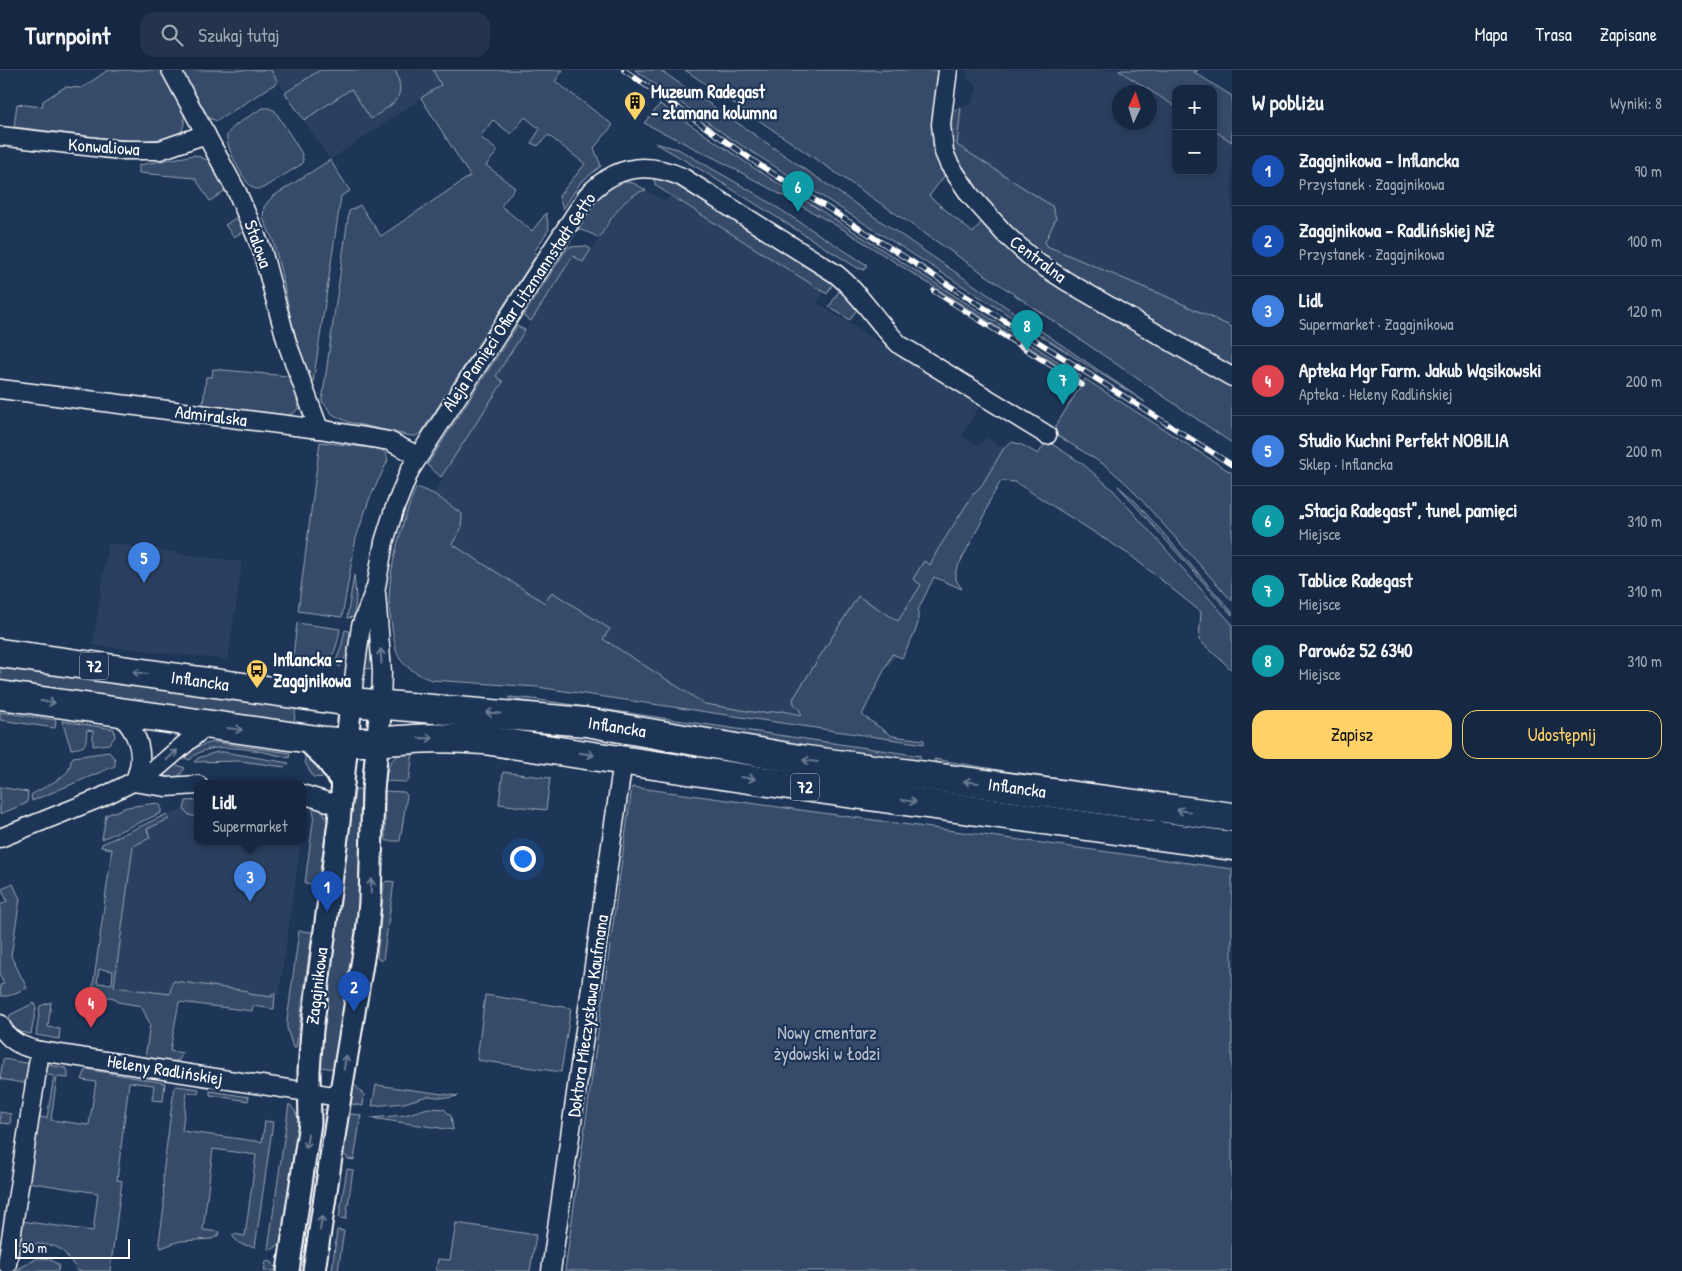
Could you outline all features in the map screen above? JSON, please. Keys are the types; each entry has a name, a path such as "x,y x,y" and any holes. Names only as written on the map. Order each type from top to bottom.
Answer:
{"main road":[{"name":"Inflancka","path":"0,653 351,702 580,721 799,759 1232,818"},
{"name":"Inflancka","path":"0,695 305,739 347,743 418,738 484,740 1232,846"}],"street":[{"name":"Stalowa","path":"171,70 242,203 262,250 287,343 319,429"},
{"name":"Centralna","path":"948,70 941,124 944,152 948,164 970,195 1005,234 1035,261 1066,281 1232,377"},
{"name":"Konwaliowa","path":"0,136 120,150 160,150 206,134"},
{"name":"Aleja Pamięci Ofiar Litzmannstadt Getto","path":"351,702 361,626 376,587 384,542 391,518 400,493 418,456 587,196 603,180 622,171 644,167 668,171 682,177 836,274 850,285 891,337 900,345 1048,435"},
{"name":"Admiralska","path":"0,389 319,429 389,441 418,456"},
{"name":"Aleja Pamięci Ofiar Litzmannstadt Getto","path":"376,587 382,672 381,705"},
{"name":"Zagajnikowa","path":"288,1271 310,1123 309,1066 312,1030 341,806 351,702"},
{"path":"314,1271 367,934 374,785 381,705"},
{"path":"118,712 132,729 139,745 140,763 134,782"},
{"path":"0,838 100,798 134,782 159,767 207,725"},
{"path":"305,739 326,759 343,783"},
{"name":"Doktora Mieczysława Kaufmana","path":"551,1271 623,760"},
{"path":"134,782 167,787 194,785"},
{"path":"306,795 341,806"},
{"name":"Heleny Radlińskiej","path":"0,1024 8,1037 25,1048 340,1097"},
{"path":"7,1264 40,1051"}],"shaded area":[{"path":"271,70 433,70 441,85 330,160"},
{"path":"968,70 1118,70 1142,85 1112,85 1112,130 1157,130 1157,95 1172,104 1172,175 1217,175 1217,133 1232,142 1232,327 1159,293 1047,246 1045,242 1056,218 957,145 961,107 971,104 977,88 967,77"},
{"path":"646,190 665,201 670,194 824,292 817,303 907,360 982,401 962,436 979,446 985,437 1004,448 982,485 974,493 937,551 930,565 913,579 921,585 898,621 915,632 840,727 713,708 452,544 427,506 443,478 441,477 503,382 496,376 573,256 583,262 617,212 631,197 639,191"},
{"path":"108,543 242,562 228,660 93,645"},
{"path":"194,808 194,845 300,845 279,995 275,994 274,1009 112,989 134,831 181,810"}],"green space":[{"path":"108,70 160,70 180,102 184,114 182,131 170,138 138,141 14,127 17,104 42,107 43,101 65,87 82,88"},
{"path":"181,70 271,70 278,82 217,121 209,118"},
{"path":"320,70 395,70 399,80 399,94 392,104 371,119 351,89 304,120 285,93"},
{"path":"433,70 563,70 555,81 613,125 594,148 601,166 581,182 563,209 559,196 585,164 548,135 538,146 531,143 540,129 525,117 511,134 493,120 480,137 498,151 486,165 515,188 501,206 532,231 546,213 549,229 534,252 537,254 421,433 411,436 348,422 332,414 322,401 349,211 360,205 381,236 470,176 421,98 441,85"},
{"path":"635,70 660,70 1145,402 727,136"},
{"path":"685,70 940,70 933,130 933,147 937,160 946,174 929,196 973,233 983,220 1232,384 1232,443"},
{"path":"1118,70 1198,70 1194,72 1215,85 1172,85 1172,104 1157,95 1157,85 1142,85"},
{"path":"1217,87 1232,96 1232,142 1217,133"},
{"path":"660,104 754,168 1081,376 1079,379 841,228 722,162 644,123"},
{"path":"961,107 957,145 1052,206 1056,218 1045,242 1047,246 1159,293 1232,327 1232,370 1044,258 1017,234 972,185 952,151 948,127 951,113"},
{"path":"263,108 275,111 301,152 303,159 302,164 263,188 258,189 253,188 249,184 240,171 229,147 227,136 237,124"},
{"path":"655,143 678,149 756,194 867,265 864,270 859,269"},
{"path":"195,155 207,160 210,158 226,190 210,201 195,178 139,173 139,165"},
{"path":"330,160 350,191 341,196 312,390 291,320 273,240 263,218 264,207 272,197"},
{"path":"652,173 668,176 833,278 833,283 827,294 656,186"},
{"path":"619,181 633,183 646,190 631,197 618,209 599,238 575,228 594,199"},
{"path":"240,215 247,229 234,237 225,225"},
{"path":"585,246 591,249 583,262 573,256 531,321 523,316 568,247"},
{"path":"842,286 858,307 850,320 829,307"},
{"path":"517,326 525,330 496,376 503,382 441,477 427,465"},
{"path":"213,369 288,376 296,393 298,408 294,413 288,415 203,405 206,377 212,377"},
{"path":"1085,379 1232,473 1232,601 1128,485 1106,466 1052,432"},
{"path":"1047,441 1083,464 1114,491 1232,624 1232,670 1199,640 1201,612 1130,555 1015,482 1001,481 956,570 956,580 962,589 934,577 918,610 918,623 915,632 902,658 892,654 862,715 892,736 924,740 924,744 537,687 432,680 410,669 397,653 389,607 393,562 406,516 416,488 419,488 434,494 462,514 461,529 452,544 545,603 552,592 610,629 603,639 705,704 759,713 782,711 802,715 794,704 793,699 858,596 898,621 921,585 913,579 924,561 930,565 937,551 974,493 982,485 1004,448 1011,442 1020,444 1038,454"},
{"path":"320,442 380,449 386,453 388,460 369,500 356,538 342,617 298,611"},
{"path":"1118,486 1135,501 1232,612 1232,615"},
{"path":"354,575 356,597 354,617 347,618"},
{"path":"297,623 340,629 335,651 326,662 313,665 292,665"},
{"path":"345,630 352,633 349,650 340,667 335,663"},
{"path":"372,630 377,668 363,669 369,633"},
{"path":"0,664 296,706 294,723 0,683"},
{"path":"509,697 921,756 912,766 772,746 509,699"},
{"path":"0,712 56,720 55,728 0,720"},
{"path":"62,721 114,729 115,737 109,744 93,746 93,731 87,730 85,745 71,749"},
{"path":"213,742 290,753 289,758 252,750 222,748 209,749 198,753 190,760 179,756 189,749"},
{"path":"414,746 409,780 405,782 386,781 388,768 397,755"},
{"path":"109,752 115,759 115,766 32,801 31,795 58,780 67,772 73,757"},
{"path":"217,752 289,763 285,767 240,761 194,762 198,758"},
{"path":"305,755 310,757 328,778 313,777 305,762"},
{"path":"934,759 1166,798 940,770"},
{"path":"172,763 185,768 176,780 166,779 164,773"},
{"path":"503,772 550,778 546,810 499,804"},
{"path":"0,787 28,792 27,803 0,814"},
{"name":"Nowy cmentarz żydowski w Łodzi","path":"632,787 1232,869 1232,1271 565,1271"},
{"path":"355,789 361,789 358,910 335,1069 321,1067 322,1045"},
{"path":"385,791 404,792 407,795 400,841 387,841 385,839"},
{"path":"194,800 194,816 189,815 184,809 186,801"},
{"path":"311,802 322,808 327,821 318,885 305,883 314,815"},
{"path":"157,803 161,806 161,813 102,839 106,815 127,807"},
{"path":"167,814 169,819 147,829 150,838 133,846 114,987 170,994 174,981 248,991 248,994 272,997 272,994 275,994 274,1009 253,1006 252,1011 179,1002 170,1051 183,1053 179,1060 171,1062 145,1058 150,1024 141,1006 118,1002 114,998 92,994 112,849 101,847 102,844","holes":["99,969 113,971 112,984 97,983"]},
{"path":"387,881 394,882 383,960 379,960 377,957 384,883"},
{"path":"13,884 20,899 11,956 27,988 8,996 1,996 0,985 4,984 0,976 0,905 7,901 2,889"},
{"path":"299,931 312,932 296,1048 293,1048 287,1028 287,1021"},
{"path":"485,995 571,1008 561,1072 477,1060"},
{"path":"51,1002 48,1027 60,1029 59,1039 36,1035 40,1006"},
{"path":"34,1003 36,1008 31,1034 15,1031 8,1022 10,1015"},
{"path":"3,1059 31,1064 29,1084 0,1079"},
{"path":"48,1065 66,1068 68,1071 68,1078 57,1077 51,1120 89,1125 96,1082 82,1080 86,1069 165,1083 163,1101 152,1100 154,1085 129,1082 117,1180 122,1181 110,1271 78,1271 60,1249 50,1245 33,1244 19,1237 21,1221 93,1231 98,1193 27,1182 37,1117 47,1118 54,1076 43,1074 43,1070"},
{"path":"351,1081 364,1095 363,1106 352,1104 349,1099"},
{"path":"376,1085 458,1096 448,1098 428,1096 404,1103 372,1106"},
{"path":"177,1086 199,1089 198,1094 187,1092 182,1131 262,1142 265,1121 273,1122 255,1247 239,1243 233,1237 233,1234 245,1236 256,1155 213,1149 203,1230 220,1232 219,1235 212,1239 180,1241 161,1248 159,1242 164,1207 163,1174 174,1088"},
{"path":"210,1091 249,1097 248,1101 210,1095"},
{"path":"289,1104 297,1116 298,1132 281,1243 273,1249 268,1249"},
{"path":"428,1108 444,1109 451,1116 453,1130 371,1118 405,1115"},
{"path":"325,1109 328,1111 304,1271 297,1271 321,1110"},
{"path":"0,1112 11,1114 10,1124 0,1123"},
{"path":"351,1114 361,1115 354,1160 348,1159 341,1150 346,1116"},
{"path":"347,1169 353,1170 346,1219 339,1218"},
{"path":"456,1223 536,1235 530,1271 436,1271 438,1259 450,1260"},
{"path":"337,1230 344,1231 338,1271 332,1271"},
{"path":"38,1258 50,1259 59,1265 58,1271 14,1271"},
{"path":"266,1261 272,1262 277,1271 264,1271"}],"railway":[{"path":"624,70 758,164 1232,465"},
{"path":"934,291 1082,385"}],"place":[{"name":"Muzeum Radegast - złamana kolumna","path":"635,121"},
{"name":"„Stacja Radegast\", tunel pamięci","path":"798,212"},
{"name":"Parowóz 52 6340","path":"1027,351"},
{"name":"Tablice Radegast","path":"1063,405"},
{"name":"Studio Kuchni Perfekt NOBILIA","path":"144,583"},
{"name":"Inflancka - Zagajnikowa","path":"257,689"},
{"name":"Lidl","path":"250,902"},
{"name":"Zagajnikowa - Inflancka","path":"327,912"},
{"name":"Zagajnikowa - Radlińskiej NŻ","path":"354,1012"},
{"name":"Apteka Mgr Farm. Jakub Wąsikowski","path":"91,1028"}]}
